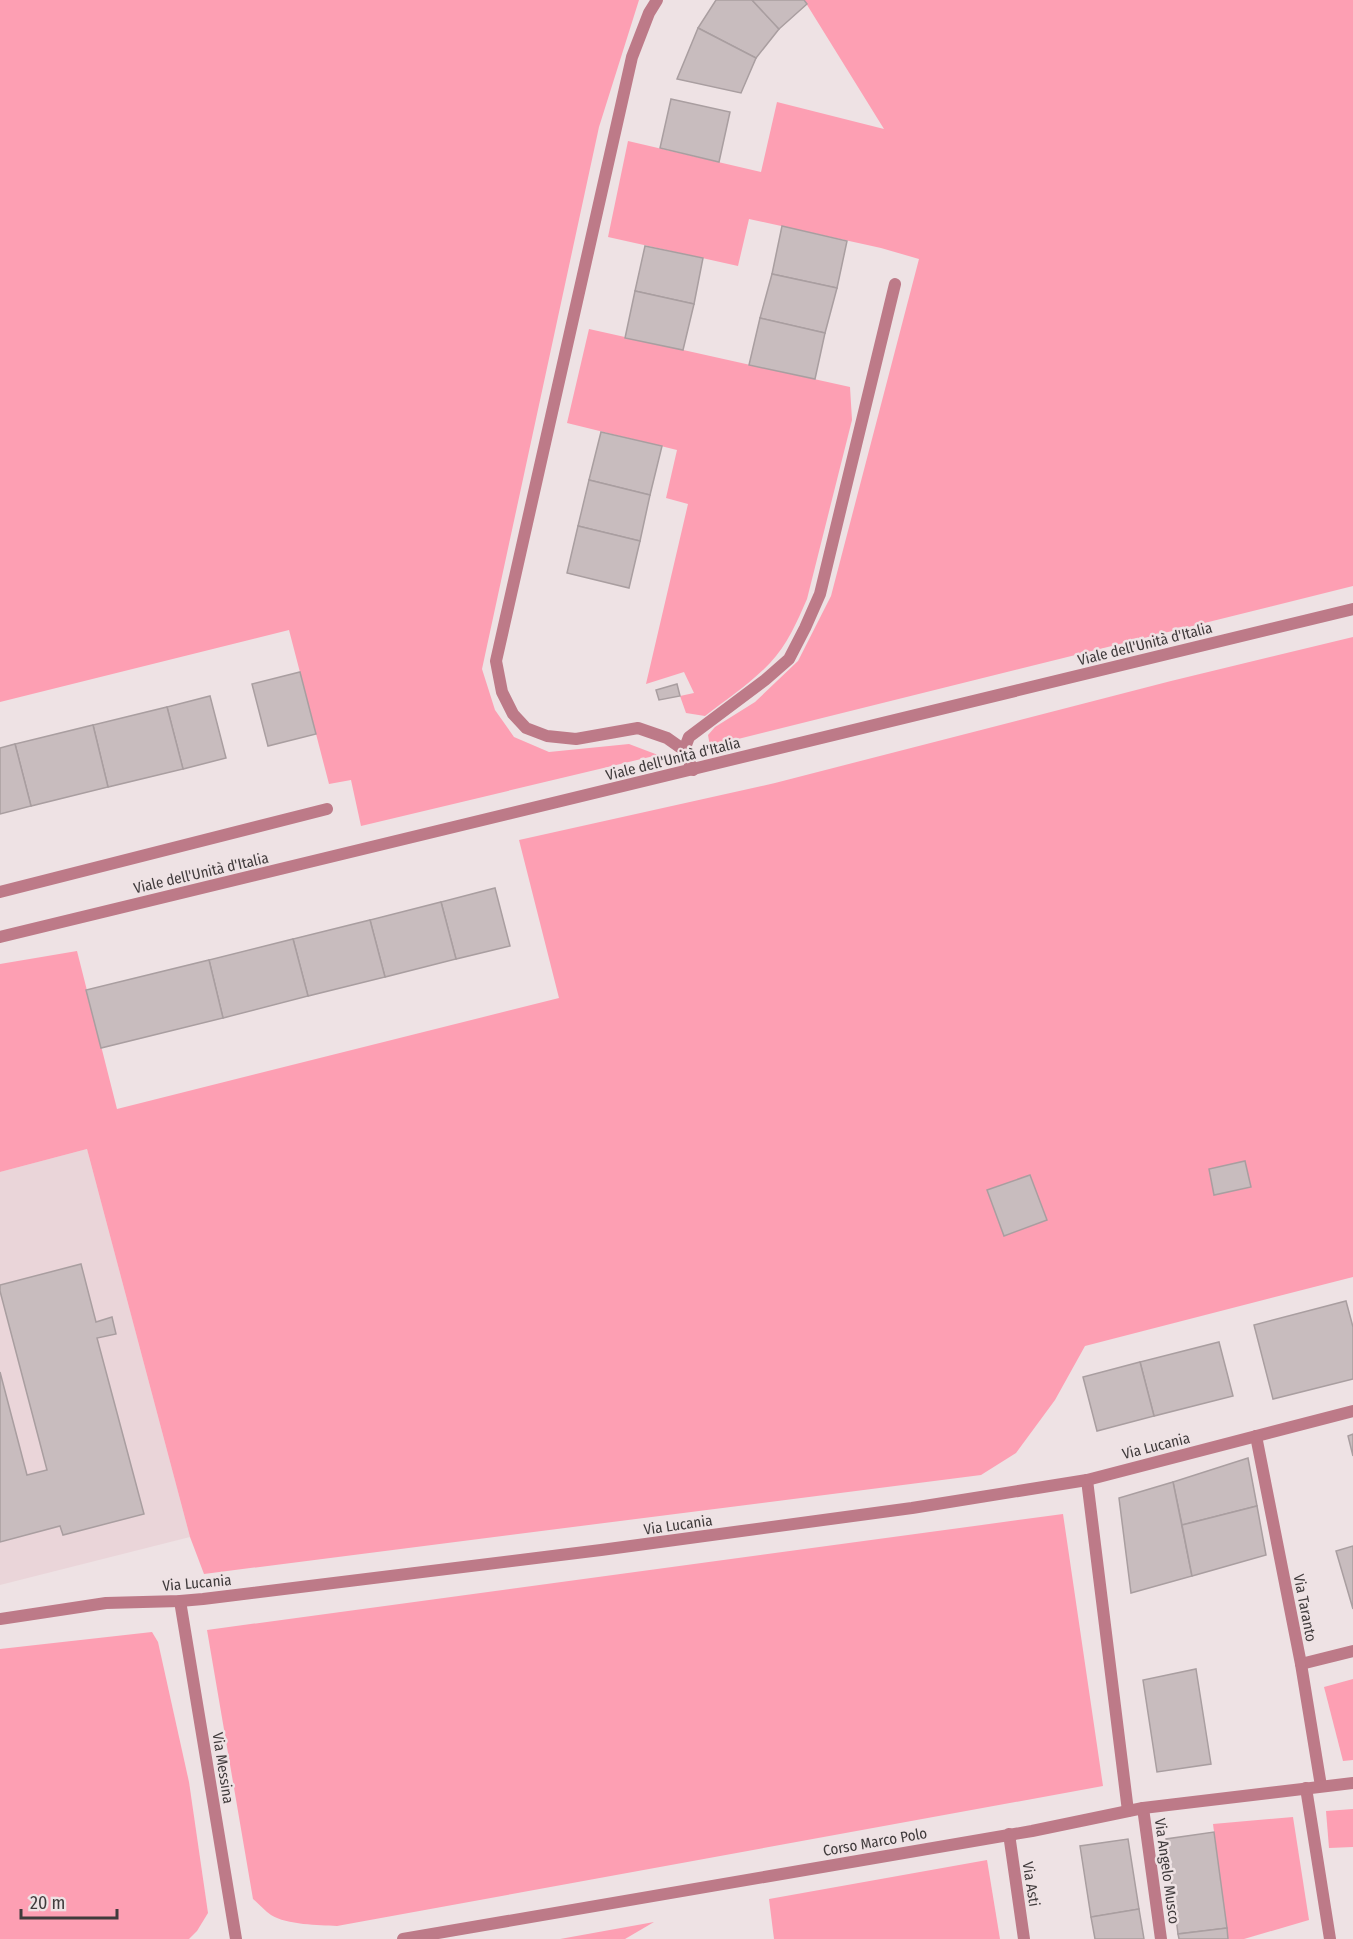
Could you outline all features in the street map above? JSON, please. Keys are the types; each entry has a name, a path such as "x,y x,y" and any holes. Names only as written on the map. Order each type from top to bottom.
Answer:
{"street":[{"path":"657,0 649,13 632,57 496,661 502,692 513,714 526,728 547,736 576,739 638,728 668,738 684,750 693,770"},
{"path":"684,750 689,737 757,686 789,658 806,628 820,594 895,284"},
{"name":"Viale dell'Unità d'Italia","path":"0,937 1353,609"},
{"path":"0,892 327,809"},
{"name":"Via Lucania","path":"0,1619 106,1603 180,1601 612,1549 912,1508 1087,1480 1353,1411"},
{"name":"Via Taranto","path":"1256,1436 1301,1664 1321,1786"},
{"path":"1087,1480 1128,1811"},
{"name":"Via Messina","path":"180,1601 236,1939"},
{"path":"1301,1664 1353,1651"},
{"name":"Corso Marco Polo","path":"403,1939 1009,1834 1143,1808 1353,1784"},
{"path":"1306,1788 1330,1939"},
{"name":"Via Angelo Musco","path":"1143,1808 1161,1939"},
{"name":"Via Asti","path":"1009,1834 1024,1939"}],"shaded area":[{"path":"0,0 639,0 599,127 482,669 495,710 514,737 549,752 629,744 658,755 361,826 351,780 329,784 289,630 0,702"},
{"path":"804,0 1353,0 1353,586 710,746 708,735 715,727 755,702 798,661 831,596 919,259 881,248 749,219 738,266 608,237 628,141 761,172 777,102 884,129"},
{"path":"589,329 850,387 852,420 807,599 787,641 770,663 705,716 686,713 680,696 694,693 684,672 646,684 688,504 666,498 677,450 567,423"},
{"path":"1353,637 1353,1277 1085,1346 1055,1400 1016,1453 981,1475 204,1574 190,1537 87,1149 0,1172 0,964 77,951 117,1109 559,998 519,840 775,783 1171,681"},
{"path":"87,1149 190,1537 0,1585 0,1172"},
{"path":"1063,1514 1103,1786 337,1926 286,1921 269,1913 253,1899 207,1630"},
{"path":"152,1632 158,1642 189,1782 208,1913 189,1939 0,1939 0,1649"},
{"path":"1353,1679 1353,1760 1343,1761 1324,1687"},
{"path":"1353,1809 1353,1847 1329,1848 1326,1811"},
{"path":"1293,1817 1309,1920 1244,1939 1228,1939 1213,1824"},
{"path":"987,1860 1000,1939 774,1939 769,1899"},
{"path":"654,1922 625,1939 560,1939"}],"building":[{"path":"716,0 752,0 779,29 756,58 698,28"},
{"path":"752,0 804,0 807,4 779,29"},
{"path":"698,28 756,58 741,93 677,79"},
{"path":"671,99 730,112 719,162 660,148"},
{"path":"782,226 847,241 837,288 772,274"},
{"path":"645,246 703,258 694,304 635,291"},
{"path":"772,274 837,288 825,333 760,318"},
{"path":"635,291 694,304 683,350 625,338"},
{"path":"760,318 825,333 815,379 749,365"},
{"path":"601,432 662,446 650,495 589,480"},
{"path":"589,480 650,495 640,541 578,526"},
{"path":"578,526 640,541 629,588 567,573"},
{"path":"300,672 316,734 268,746 252,684"},
{"path":"677,684 680,696 659,700 656,690"},
{"path":"210,696 226,758 183,769 167,707"},
{"path":"167,707 183,769 108,787 93,725"},
{"path":"93,725 108,787 31,806 15,744"},
{"path":"15,744 31,806 0,814 0,748"},
{"path":"495,888 510,946 456,959 441,902"},
{"path":"441,902 456,959 385,977 370,920"},
{"path":"370,920 385,977 308,996 293,939"},
{"path":"293,939 308,996 223,1018 209,960"},
{"path":"209,960 223,1018 101,1048 86,990"},
{"path":"1245,1161 1251,1187 1214,1195 1209,1169"},
{"path":"1030,1175 1047,1220 1004,1236 987,1190"},
{"path":"81,1264 96,1322 112,1317 116,1334 97,1338 144,1514 63,1535 60,1526 0,1542 0,1372 27,1475 47,1470 0,1285"},
{"path":"1346,1301 1353,1327 1353,1379 1273,1399 1254,1325"},
{"path":"1219,1342 1233,1396 1154,1416 1140,1362"},
{"path":"1140,1362 1154,1416 1097,1431 1083,1377"},
{"path":"1353,1434 1353,1456 1348,1436"},
{"path":"1248,1458 1257,1506 1182,1525 1173,1482"},
{"path":"1173,1482 1192,1576 1131,1593 1119,1498"},
{"path":"1257,1506 1266,1555 1192,1576 1182,1525"},
{"path":"1353,1546 1353,1609 1336,1551"},
{"path":"1196,1669 1211,1764 1157,1772 1143,1680"},
{"path":"1214,1832 1227,1928 1178,1934 1166,1839"},
{"path":"1128,1839 1139,1909 1091,1917 1080,1846"},
{"path":"1139,1909 1144,1939 1095,1939 1091,1917"},
{"path":"1227,1928 1228,1939 1179,1939 1178,1934"}]}
